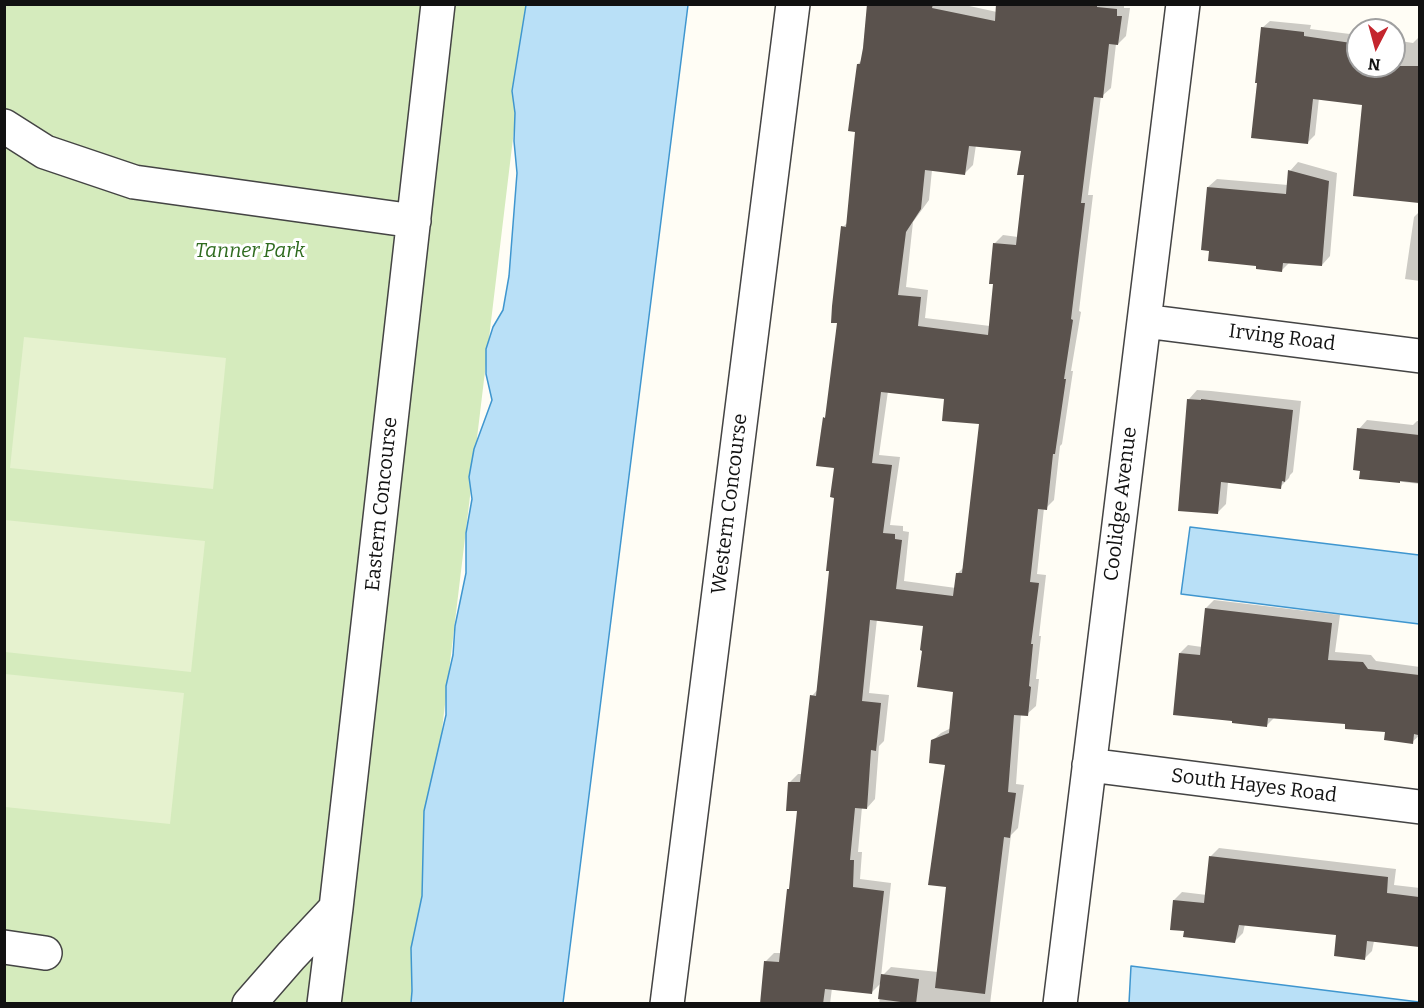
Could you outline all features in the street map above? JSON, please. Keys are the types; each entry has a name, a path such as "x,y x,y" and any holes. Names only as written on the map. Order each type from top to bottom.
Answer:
{"street":[{"name":"Eastern Concourse","path":"324,1004 438,4"},
{"name":"Western Concourse","path":"667,1004 793,4"},
{"name":"Coolidge Avenue","path":"1060,1004 1183,4"},
{"path":"4,126 45,152 134,182 414,220"},
{"name":"Irving Road","path":"1144,321 1419,356"},
{"name":"South Hayes Road","path":"1089,765 1419,807"},
{"path":"249,1004 336,908"},
{"path":"4,947 45,953"}],"green space":[{"name":"Tanner Park","path":"5,5 529,5 422,896 411,948 411,1003 5,1004"},
{"path":"24,337 226,358 213,489 10,468"},
{"path":"5,520 205,541 191,672 5,652"},
{"path":"5,674 184,693 170,824 5,807"}],"water":[{"path":"526,5 688,5 563,1003 411,1003 411,948 422,896 424,811 446,715 446,686 466,573 466,533 472,499 469,477 474,449 492,400 486,374 486,349 493,327 503,310 509,276 517,173 512,91"},
{"path":"1190,527 1419,555 1419,624 1181,594"},
{"path":"1131,966 1419,1002 1419,1003 1129,1003"}],"building":[{"path":"867,4 933,4 932,8 995,21 996,4 1097,4 1097,7 1117,9 1117,16 1122,16 1118,45 1109,44 1103,98 1094,97 1081,203 1085,203 1071,319 1073,320 1064,379 1066,379 1055,454 1053,454 1047,510 1038,509 1030,582 1039,583 1031,644 1033,644 1028,716 1014,715 1008,792 1016,793 1010,838 1004,837 985,994 935,988 946,887 928,885 945,765 929,763 931,740 949,733 953,692 917,687 923,626 870,620 862,701 881,703 876,751 871,750 867,809 855,808 850,860 854,860 853,887 884,891 872,994 825,989 823,1004 760,1004 764,961 779,962 787,889 789,889 797,811 786,811 788,782 800,782 810,695 816,696 829,571 826,571 834,498 830,497 834,468 816,466 823,417 825,418 837,323 831,323 832,306 841,226 846,227 855,132 848,131 857,64 860,64","holes":["969,146 1021,151 1017,175 1024,175 1016,245 993,243 989,284 993,284 988,335 918,326 921,297 898,295 906,232 921,209 925,170 965,175","881,392 944,399 942,421 979,424 962,573 956,573 953,596 896,589 902,540 895,539 895,534 883,533 892,465 872,463"]},
{"path":"1261,27 1304,32 1304,36 1346,42 1346,78 1406,78 1406,66 1419,66 1419,203 1353,196 1362,105 1313,99 1308,144 1251,138 1257,83 1255,83"},
{"path":"1288,170 1329,181 1322,266 1283,263 1282,272 1256,269 1256,266 1208,261 1209,251 1201,250 1207,187 1286,194"},
{"path":"1187,399 1293,410 1285,482 1282,481 1281,489 1221,482 1218,514 1178,511"},
{"path":"1357,428 1419,435 1419,483 1359,479 1360,471 1353,470"},
{"path":"1205,608 1332,623 1328,660 1363,662 1368,669 1419,675 1418,735 1414,734 1413,744 1384,740 1385,732 1345,729 1345,724 1268,718 1267,727 1173,715 1179,653 1200,655"},
{"path":"1209,856 1388,877 1387,893 1419,897 1419,947 1367,941 1365,960 1334,956 1336,935 1239,925 1235,943 1183,937 1184,931 1170,930 1173,900 1204,903"},
{"path":"881,974 919,979 916,1004 878,999"}]}
